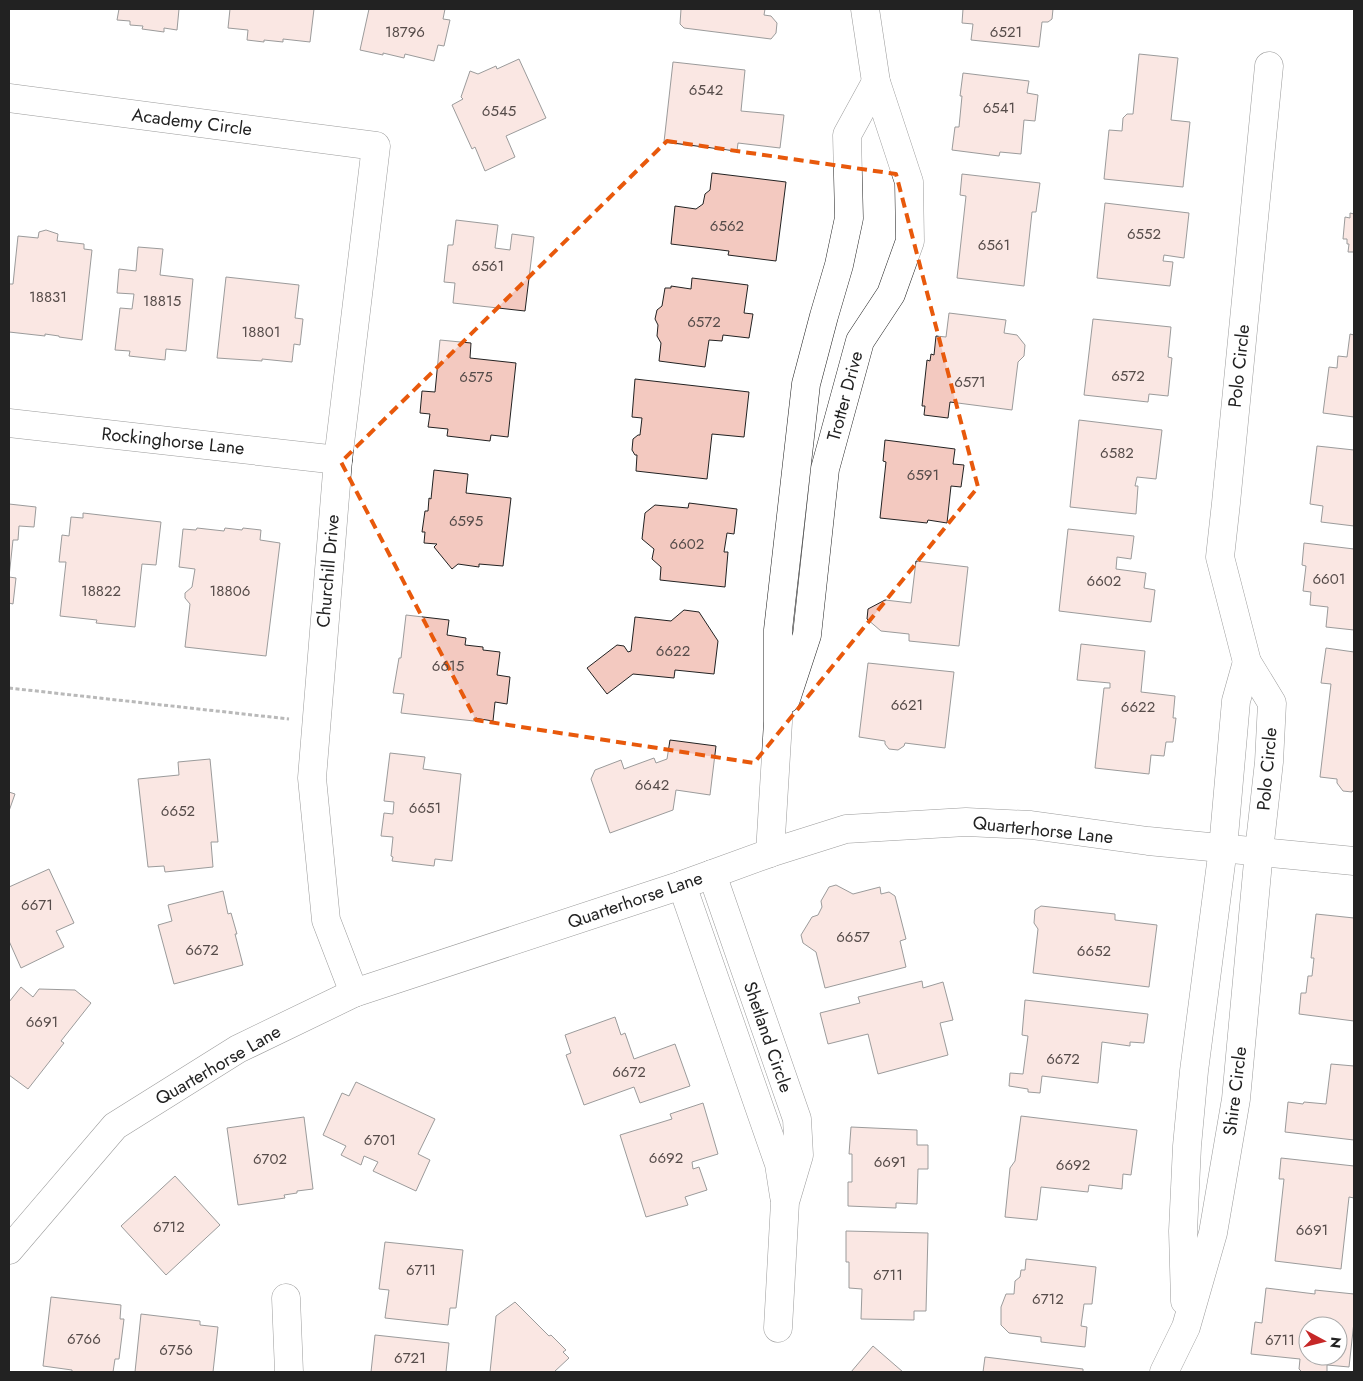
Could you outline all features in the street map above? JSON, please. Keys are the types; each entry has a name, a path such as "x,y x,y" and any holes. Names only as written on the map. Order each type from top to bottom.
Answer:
{"street":[{"name":"Trotter Drive","path":"778,722 807,635 825,469 855,359 860,341 891,294 910,240 909,182 876,82 865,9"},
{"name":"Polo Circle","path":"1259,851 1269,762 1272,703 1247,662 1220,556 1269,66"},
{"name":"Trotter Drive","path":"770,853 778,722 778,630 806,384 839,266 849,218 847,136 876,82"},
{"name":"Academy Circle","path":"9,98 376,146"},
{"name":"Churchill Drive","path":"354,993 326,920 312,778 338,460 376,146"},
{"name":"Rockinghorse Lane","path":"9,423 338,460"},
{"name":"Polo Circle","path":"1223,848 1236,701 1247,662"},
{"name":"Quarterhorse Lane","path":"9,1250 115,1126 238,1049 354,993 846,829 966,822 1031,826 1148,841 1354,861"},
{"name":"Shire Circle","path":"1186,1327 1183,1231 1186,1146 1223,848"},
{"name":"Shire Circle","path":"1164,1372 1186,1327 1213,1233 1236,1099 1259,851"},
{"name":"Shetland Circle","path":"712,874 797,1119 799,1155 785,1202"},
{"name":"Shetland Circle","path":"682,884 779,1164 785,1202 778,1328"},
{"path":"286,1298 289,1372"}],"path":[{"path":"9,688 316,722"}],"highlighted area":[{"path":"667,141 896,174 978,487 754,763 476,720 341,462"}],"building":[{"path":"119,9 179,9 177,30 164,28 164,32 142,29 143,26 130,25 130,21 117,20"},
{"path":"230,9 314,9 310,42 283,39 283,42 247,40 248,30 228,28"},
{"path":"369,9 445,9 443,19 450,20 444,46 438,45 434,61 405,54 404,58 360,50"},
{"path":"681,9 765,9 764,15 771,16 777,23 776,33 771,39 684,28 680,24"},
{"path":"963,9 1053,9 1052,19 1048,22 1042,22 1039,47 971,40 973,24 962,23"},
{"path":"1139,54 1178,58 1171,120 1190,122 1183,187 1104,179 1109,130 1122,131 1123,118 1127,114 1133,114"},
{"path":"519,59 546,118 506,136 515,157 485,171 475,147 472,149 452,105 463,99 461,97 470,71 478,74 496,66 497,69"},
{"path":"673,62 745,70 741,111 784,115 780,148 738,143 737,151 664,142"},
{"path":"963,73 1029,81 1027,93 1038,95 1035,121 1024,120 1021,154 1000,152 999,156 952,150 955,127 959,127"},
{"path":"712,173 786,182 776,261 728,255 729,251 671,244 675,206 696,209 703,204 705,194 710,190"},
{"path":"962,174 1040,183 1036,212 1032,212 1024,286 957,278 966,196 960,195"},
{"path":"1105,203 1189,213 1184,258 1164,255 1163,261 1173,262 1170,286 1097,278"},
{"path":"1350,213 1354,214 1354,252 1348,252 1349,244 1347,244 1347,239 1343,239 1345,217 1350,218"},
{"path":"456,220 498,225 495,248 510,250 512,234 534,237 525,311 453,303 455,283 444,282 448,245 453,245"},
{"path":"46,230 58,234 57,241 84,244 84,249 92,250 82,340 45,334 45,336 9,332 9,284 13,284 18,236 38,238 39,232"},
{"path":"138,247 163,249 160,275 193,279 186,351 166,349 165,360 129,356 130,351 115,350 120,308 132,309 134,294 117,293 119,269 136,271"},
{"path":"226,277 299,285 295,318 303,319 300,345 294,344 292,362 217,358"},
{"path":"692,278 748,285 744,313 753,314 749,338 723,335 722,341 709,340 705,367 659,361 661,343 657,336 658,325 655,319 657,310 662,306 665,288 671,288 671,286 691,289"},
{"path":"949,313 1006,320 1004,333 1017,335 1025,345 1024,356 1018,362 1012,410 950,402 948,418 924,415 925,406 922,406 927,360 930,361 931,354 934,355 936,336 946,337"},
{"path":"1093,319 1171,327 1168,357 1172,358 1168,396 1149,394 1148,402 1084,395"},
{"path":"1350,334 1354,335 1354,417 1323,413 1329,367 1337,368 1338,356 1347,357"},
{"path":"440,340 471,343 470,358 516,363 508,437 491,435 490,441 447,436 448,429 428,427 430,414 420,413 422,391 435,392"},
{"path":"635,379 749,392 744,437 712,434 707,479 636,471 637,455 632,450 633,439 640,435 642,418 632,417"},
{"path":"1079,420 1162,430 1156,479 1137,477 1135,486 1138,486 1136,514 1070,507"},
{"path":"885,440 955,449 953,464 964,465 961,487 951,486 947,523 928,520 927,523 880,518 886,462 883,461"},
{"path":"1317,446 1354,450 1354,526 1321,522 1323,506 1310,504"},
{"path":"434,470 468,474 466,493 511,498 503,566 479,564 479,567 458,564 452,569 434,547 437,544 424,543 425,532 422,532 425,511 428,511 429,498 431,499"},
{"path":"689,503 737,509 734,534 727,533 724,552 728,552 725,587 660,580 661,567 652,559 654,549 642,539 645,513 655,505 688,508"},
{"path":"9,504 36,507 34,527 19,526 18,540 13,540 9,577"},
{"path":"83,513 161,522 156,565 142,564 135,627 96,623 97,620 60,616 66,562 59,562 62,535 69,536 71,517 83,518"},
{"path":"197,528 224,531 225,528 261,530 260,540 280,543 266,656 185,647 190,604 185,598 185,593 192,587 195,569 179,567 183,529 196,530"},
{"path":"1068,529 1134,536 1131,559 1117,557 1116,569 1146,573 1144,588 1155,590 1151,622 1059,611"},
{"path":"1304,543 1354,549 1354,630 1326,627 1328,607 1310,605 1311,592 1303,591 1306,566 1302,565"},
{"path":"916,561 968,567 959,646 909,641 909,634 881,631 867,619 868,609 885,600 911,603"},
{"path":"9,577 16,578 13,604 9,603"},
{"path":"684,610 699,612 718,641 714,674 675,670 674,678 633,674 607,694 587,668 617,645 624,646 628,652 631,651 635,617 671,621"},
{"path":"406,615 449,620 447,635 466,638 465,645 483,647 483,650 500,652 497,675 510,677 507,704 495,702 493,721 474,718 474,721 401,713 404,694 393,693 399,658 401,658"},
{"path":"1081,644 1145,651 1141,692 1175,696 1173,718 1176,718 1173,742 1166,742 1164,756 1151,755 1149,774 1095,768 1104,688 1110,688 1110,683 1077,680"},
{"path":"1326,648 1354,652 1354,789 1352,792 1343,791 1337,783 1337,779 1320,777 1331,684 1321,683"},
{"path":"868,663 954,672 945,748 905,743 898,750 889,749 885,741 859,737"},
{"path":"670,740 716,746 710,795 676,790 673,810 610,833 591,779 595,770 621,760 624,769 654,758 656,763 667,759"},
{"path":"390,753 425,757 423,769 461,774 452,861 435,859 434,866 392,861 393,837 381,836 384,813 393,814 394,802 384,801"},
{"path":"210,759 218,842 211,842 213,867 165,872 164,866 148,867 138,779 179,775 178,762"},
{"path":"9,792 15,794 9,811"},
{"path":"49,869 74,923 56,931 64,947 21,968 9,941 9,887"},
{"path":"836,885 853,894 880,887 881,894 889,892 895,896 906,939 900,941 906,967 825,988 816,952 803,943 801,935 812,917 818,915 822,907 821,901 829,887"},
{"path":"223,891 228,914 231,913 237,934 235,934 243,965 174,984 158,925 172,921 168,905"},
{"path":"1041,906 1115,914 1115,920 1157,925 1149,987 1033,973 1038,929 1034,923 1035,910"},
{"path":"1316,914 1354,918 1354,1021 1299,1014 1301,993 1306,993 1308,976 1312,976 1314,958 1311,958"},
{"path":"922,981 923,988 943,982 953,1020 940,1023 948,1055 878,1074 868,1034 828,1044 820,1013 860,1003 858,997"},
{"path":"21,987 33,997 39,989 75,990 91,1003 61,1041 64,1043 28,1089 9,1075 9,1002"},
{"path":"1025,1000 1148,1014 1144,1043 1130,1042 1130,1046 1102,1042 1098,1083 1042,1076 1040,1093 1028,1092 1028,1089 1009,1086 1010,1073 1023,1074 1028,1036 1022,1035"},
{"path":"615,1017 621,1035 625,1033 634,1059 675,1044 690,1086 640,1103 634,1087 584,1105 566,1055 571,1053 565,1035"},
{"path":"1331,1064 1354,1066 1354,1140 1285,1132 1288,1102 1326,1104"},
{"path":"356,1082 435,1119 418,1154 430,1160 416,1191 373,1171 378,1162 364,1156 361,1165 341,1155 346,1146 323,1135 342,1093 349,1096"},
{"path":"703,1103 718,1154 692,1162 693,1169 699,1167 707,1190 685,1197 688,1205 646,1217 620,1135 672,1119 670,1114"},
{"path":"1021,1116 1137,1130 1131,1175 1123,1174 1122,1189 1089,1185 1088,1192 1041,1187 1037,1220 1005,1217 1010,1168 1015,1161"},
{"path":"304,1117 313,1189 284,1195 285,1198 238,1205 227,1128"},
{"path":"851,1127 917,1130 917,1145 928,1145 928,1169 918,1169 917,1204 896,1203 896,1208 848,1206 848,1182 852,1182 852,1154 849,1154"},
{"path":"1281,1158 1354,1166 1354,1198 1349,1197 1341,1269 1275,1261 1284,1179 1279,1179"},
{"path":"175,1176 220,1225 166,1275 121,1226"},
{"path":"846,1231 928,1233 926,1311 914,1311 914,1320 861,1319 862,1289 849,1288 849,1262 846,1262"},
{"path":"385,1242 463,1250 456,1308 450,1308 448,1325 385,1318 389,1290 379,1289"},
{"path":"1026,1259 1096,1267 1092,1304 1084,1304 1081,1326 1087,1327 1085,1347 1041,1342 1041,1337 1009,1333 1001,1325 1001,1307 1006,1294 1014,1294 1015,1281 1020,1277 1021,1270 1025,1270"},
{"path":"1266,1288 1315,1294 1315,1290 1354,1294 1354,1322 1349,1367 1338,1366 1348,1366 1348,1316 1298,1316 1298,1359 1251,1354 1255,1322 1262,1323"},
{"path":"51,1297 121,1305 120,1319 124,1319 119,1359 115,1359 113,1372 72,1372 72,1370 43,1366"},
{"path":"515,1302 566,1350 563,1352 569,1358 554,1372 490,1372 496,1316"},
{"path":"141,1314 200,1321 200,1325 218,1327 213,1372 135,1372"},
{"path":"375,1335 449,1343 446,1372 371,1372"},
{"path":"873,1346 903,1372 851,1372"},
{"path":"985,1357 1083,1369 1083,1372 983,1372"},
{"path":"1299,1366 1327,1366 1326,1372 1302,1372 1299,1369"}]}
